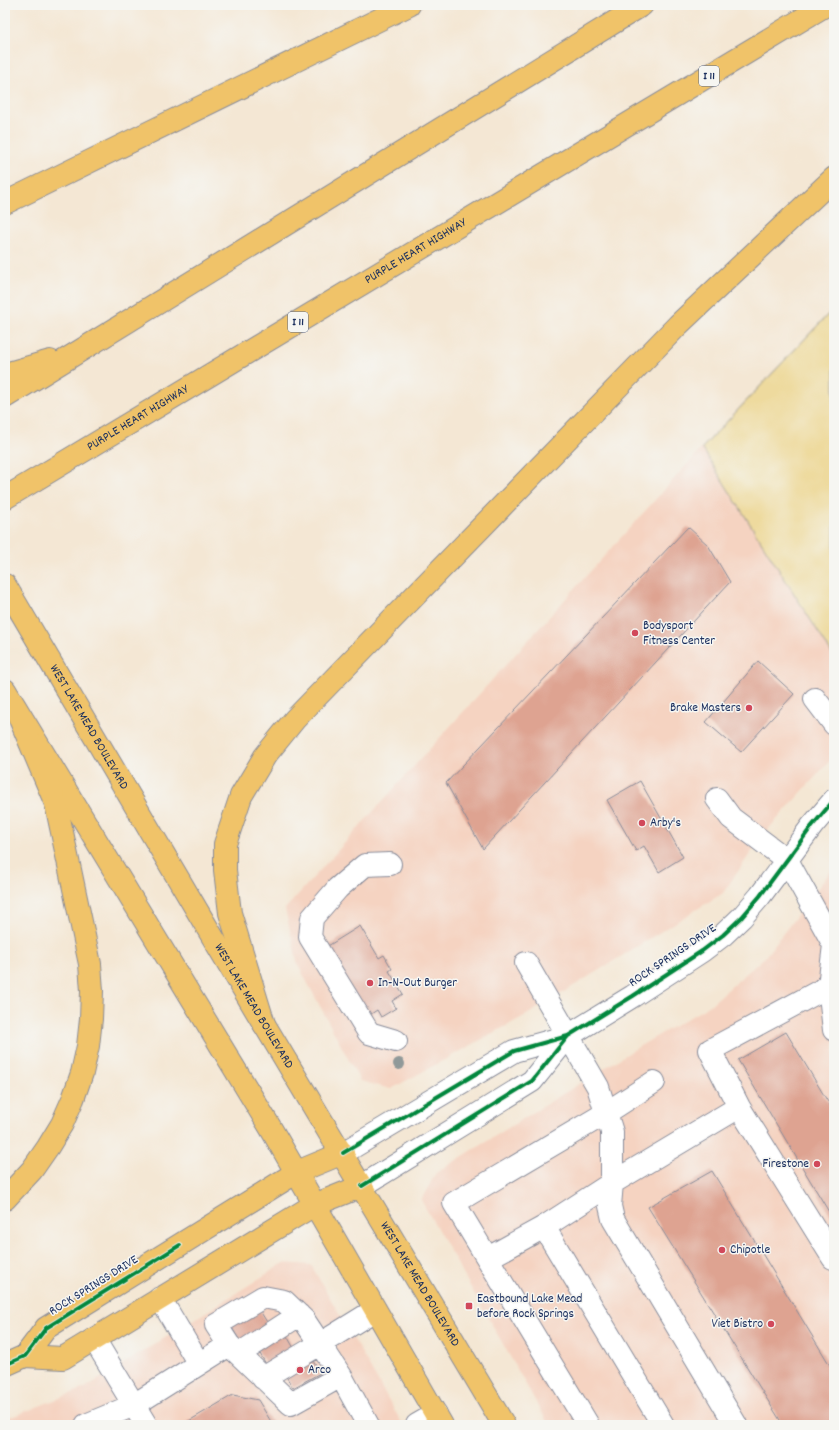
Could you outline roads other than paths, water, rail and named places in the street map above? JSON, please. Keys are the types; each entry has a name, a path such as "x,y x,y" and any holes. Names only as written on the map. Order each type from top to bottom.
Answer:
{"main road":[{"path":"5,203 409,5"},
{"path":"5,397 642,5"},
{"name":"PURPLE HEART HIGHWAY","path":"5,498 826,5"},
{"path":"264,1024 230,913 225,864 225,844 241,796 264,756 295,719 678,325 834,178"},
{"path":"5,374 76,354"},
{"name":"WEST LAKE MEAD BOULEVARD","path":"5,586 264,1024 343,1153 504,1425"},
{"path":"10,698 297,1172 314,1205 375,1310 442,1421"},
{"path":"5,1199 32,1170 48,1147 62,1124 73,1099 82,1073 88,1046 92,991 90,964 56,804 10,698"},
{"name":"ROCK SPRINGS DRIVE","path":"25,1356 46,1328 297,1172 343,1153"},
{"name":"ROCK SPRINGS DRIVE","path":"5,1365 25,1356 63,1358 314,1205 362,1186"}],"street":[{"path":"815,699 834,724"},
{"path":"717,799 731,818 787,860 834,945 831,985 834,1030"},
{"name":"ROCK SPRINGS DRIVE","path":"343,1153 514,1051 568,1036 681,965 724,935 760,896 834,800"},
{"path":"390,864 365,865 338,888 312,918 310,937 369,1033 396,1041"},
{"path":"526,963 598,1087 612,1132 612,1183 610,1206 613,1219 736,1425"},
{"path":"831,985 710,1050 740,1107 834,1258"},
{"name":"ROCK SPRINGS DRIVE","path":"362,1186 532,1081 568,1036"},
{"path":"588,1425 454,1203 606,1113 654,1082"},
{"path":"488,1258 544,1227 612,1183 740,1107"},
{"path":"544,1227 663,1425"},
{"path":"340,1376 291,1404 234,1350 216,1325 263,1297 284,1300 304,1320 340,1376 368,1425"},
{"path":"160,1298 199,1364"},
{"path":"263,1378 375,1310"},
{"path":"86,1425 134,1405 199,1364 234,1350 299,1315"},
{"path":"94,1339 146,1425"},
{"path":"417,1425 442,1421"}],"place":[{"name":"Bodysport Fitness Center","path":"635,633"},
{"name":"Brake Masters","path":"749,708"},
{"name":"Arby's","path":"642,823"},
{"name":"In-N-Out Burger","path":"370,983"},
{"name":"Firestone","path":"817,1164"},
{"name":"Chipotle","path":"722,1250"},
{"name":"Eastbound Lake Mead before Rock Springs","path":"469,1306"},
{"name":"Viet Bistro","path":"771,1324"},
{"name":"Arco","path":"300,1370"}]}
